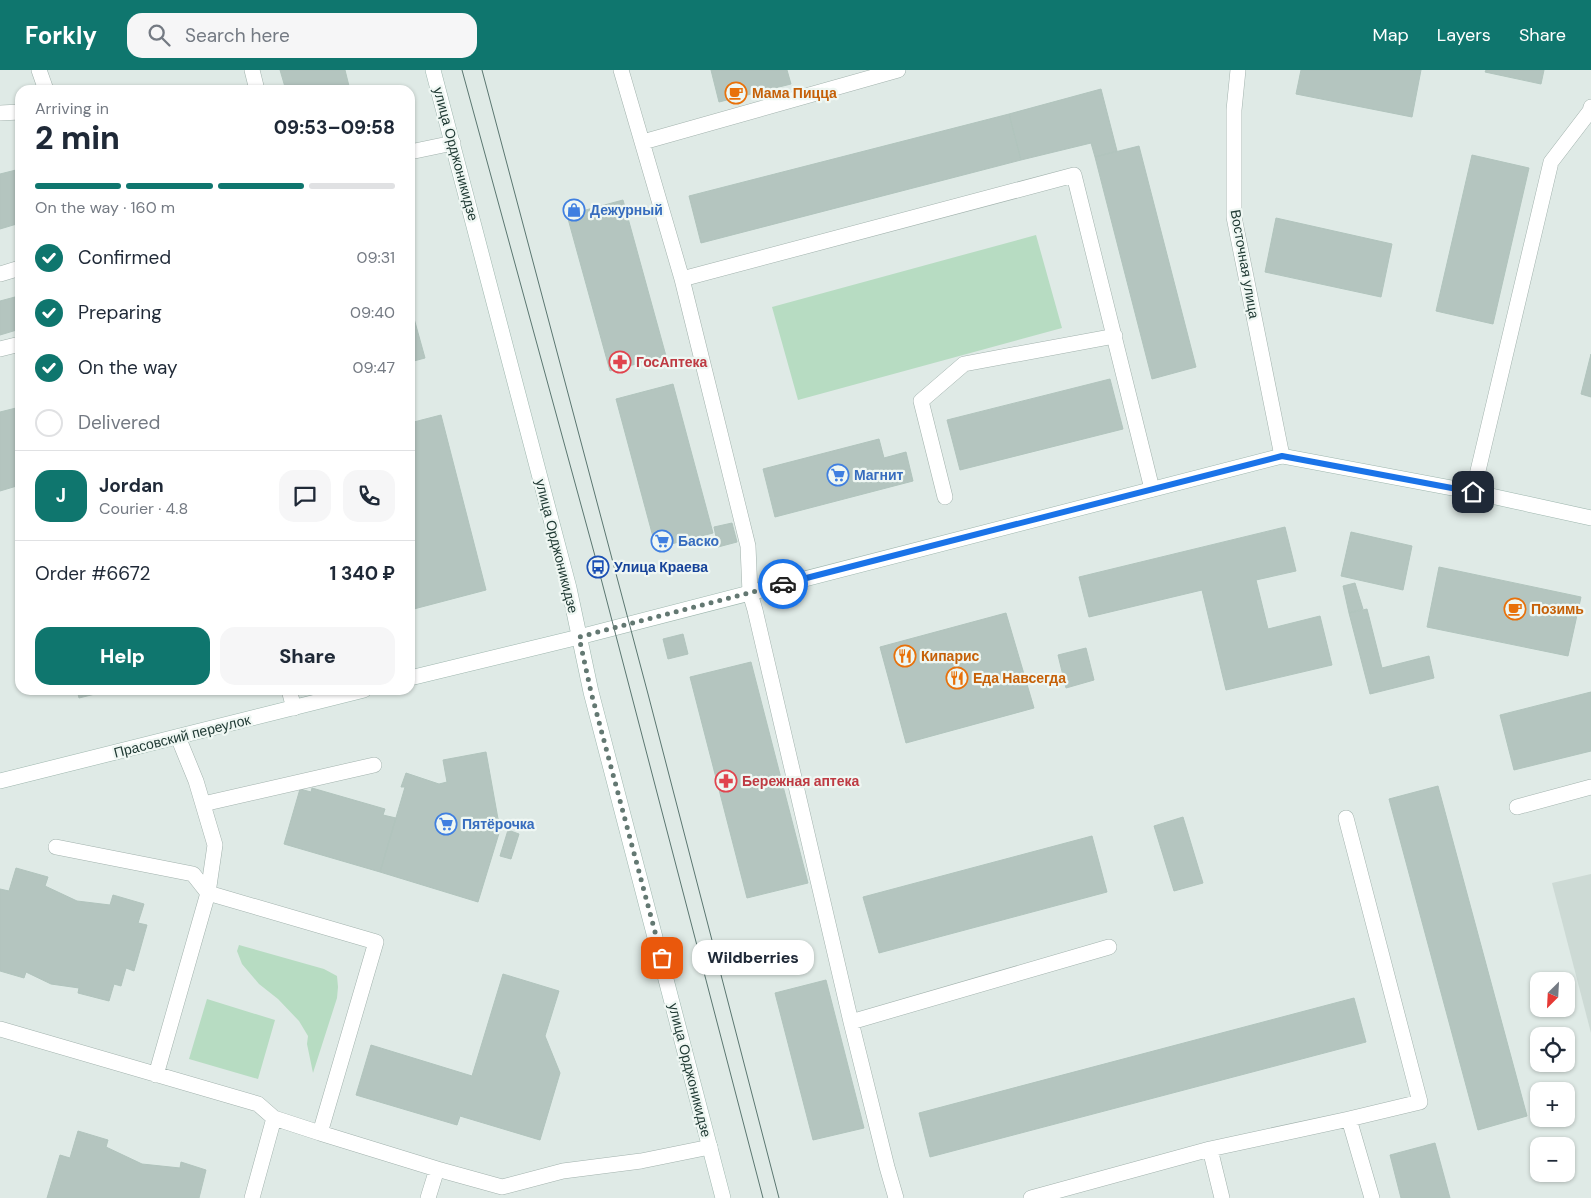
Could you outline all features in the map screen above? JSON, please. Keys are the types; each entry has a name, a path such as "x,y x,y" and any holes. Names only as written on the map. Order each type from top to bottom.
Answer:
{"street":[{"path":"39,70 44,85"},
{"path":"252,70 256,85"},
{"name":"улица Орджоникидзе","path":"433,70 566,578 591,692 723,1198"},
{"path":"621,70 682,279 748,546 750,593 851,1022 896,1198"},
{"path":"643,142 868,74 898,70"},
{"name":"Восточная улица","path":"1238,70 1234,110 1234,218 1282,456"},
{"path":"1473,492 1551,162 1590,111 1591,107"},
{"path":"0,113 15,112"},
{"path":"415,151 453,143"},
{"path":"682,279 1074,175 1152,489"},
{"path":"0,274 15,270"},
{"path":"945,497 921,401 964,364 1115,336"},
{"path":"0,349 15,345"},
{"path":"415,677 579,637 1282,456 1473,492 1591,518"},
{"path":"290,695 294,708"},
{"name":"Прасовский переулок","path":"0,781 345,695"},
{"path":"156,1075 208,893 215,845 196,780 178,737"},
{"path":"203,804 374,765"},
{"path":"1516,807 1591,787"},
{"path":"1031,1198 1048,1196 1210,1149 1420,1102 1346,818"},
{"path":"56,847 193,874 208,893 376,942 320,1133"},
{"path":"851,1022 1109,947"},
{"path":"0,1029 258,1104 274,1118 438,1169 501,1192 563,1171 641,1161 710,1147"},
{"path":"252,1198 274,1118"},
{"path":"1349,1119 1372,1198"},
{"path":"1210,1149 1222,1198"},
{"path":"428,1198 438,1169"}],"shaded area":[{"path":"1591,874 1591,1033 1552,883"}],"green space":[{"path":"1036,235 1062,328 798,400 772,307"},
{"path":"239,945 324,969 337,976 337,998 313,1073 307,1044 308,1036 299,1021 278,999 259,984 242,964 237,951"},
{"path":"207,999 275,1020 258,1079 189,1059"}],"building":[{"path":"280,70 345,70 349,85 284,85"},
{"name":"Мама Пицца","path":"711,70 787,70 791,84 719,102"},
{"path":"1301,70 1421,70 1412,117 1296,94"},
{"path":"1486,70 1544,70 1541,84 1485,72"},
{"path":"1101,89 1117,151 1095,157 1091,143 1021,160 1009,114"},
{"path":"1009,114 1021,160 701,243 689,196"},
{"path":"1139,146 1196,367 1152,379 1095,157"},
{"path":"1472,155 1529,168 1493,324 1436,311"},
{"path":"15,170 15,224 0,229 0,174"},
{"path":"623,200 666,356 610,371 567,215"},
{"path":"1276,218 1392,244 1381,297 1265,272"},
{"path":"15,297 15,330 0,335 0,301"},
{"path":"415,322 425,358 415,361"},
{"path":"1591,354 1591,397 1581,394"},
{"path":"1110,379 1123,429 960,470 947,420"},
{"path":"673,384 713,533 656,548 616,399"},
{"path":"15,408 15,486 0,491 0,412"},
{"path":"441,415 486,590 415,609 415,422"},
{"name":"Магнит","path":"879,439 884,458 906,452 913,481 775,517 763,469"},
{"path":"732,523 737,542 718,547 714,527"},
{"path":"1285,527 1296,571 1256,580 1268,629 1320,616 1332,665 1226,690 1202,590 1089,617 1079,577"},
{"path":"1351,532 1412,546 1403,590 1341,576"},
{"path":"1439,567 1581,597 1568,656 1427,627"},
{"path":"1355,583 1363,609 1349,613 1343,586"},
{"path":"1367,609 1382,668 1429,656 1434,678 1370,694 1349,613"},
{"name":"Еда Навсегда","path":"1006,613 1034,708 906,743 880,647"},
{"path":"683,634 688,654 668,659 663,639"},
{"path":"1086,648 1094,680 1066,688 1058,655"},
{"path":"751,662 808,883 747,898 690,677"},
{"path":"1591,692 1591,751 1514,770 1500,715"},
{"path":"78,695 91,695 79,698"},
{"name":"Пятёрочка","path":"486,752 500,830 478,902 380,872 405,787 401,787 406,773 439,784 447,782 443,760"},
{"path":"1438,786 1527,1116 1478,1130 1389,799"},
{"path":"312,788 385,809 383,815 396,818 380,872 284,844 300,789 311,792"},
{"path":"1183,817 1203,883 1174,891 1154,826"},
{"path":"508,830 519,834 511,859 500,856"},
{"path":"1092,836 1107,892 879,953 863,897"},
{"path":"16,868 48,877 45,886 77,901 110,905 113,895 144,904 138,923 147,925 134,971 126,968 121,986 114,984 109,1001 78,993 79,988 51,984 26,972 24,978 0,971 0,889 9,891"},
{"path":"503,974 559,991 545,1036 560,1073 540,1140 460,1116 457,1125 356,1095 371,1045 472,1076"},
{"path":"826,980 864,1128 813,1140 775,993"},
{"path":"1354,998 1366,1042 930,1157 919,1113"},
{"path":"78,1131 108,1140 106,1147 142,1164 180,1168 181,1162 206,1170 199,1198 47,1198 60,1155 70,1158"},
{"path":"1435,1143 1450,1198 1401,1198 1390,1155"}],"tram line":[{"path":"462,70 598,567 763,1198"},
{"path":"482,70 648,694 779,1198"}],"way so far":[{"path":"662,958 591,692 579,637 783,584"}],"place":[{"name":"Мама Пицца","path":"736,93"},
{"name":"Дежурный","path":"574,210"},
{"name":"ГосАптека","path":"620,362"},
{"name":"Магнит","path":"838,475"},
{"name":"Баско","path":"662,541"},
{"name":"Улица Краева","path":"598,567"},
{"name":"Позимь","path":"1515,609"},
{"name":"Кипарис","path":"905,656"},
{"name":"Еда Навсегда","path":"957,678"},
{"name":"Бережная аптека","path":"726,781"},
{"name":"Пятёрочка","path":"446,824"},
{"name":"Wildberries","path":"662,958"}],"route":[{"path":"783,584 1282,456 1473,492"}]}
